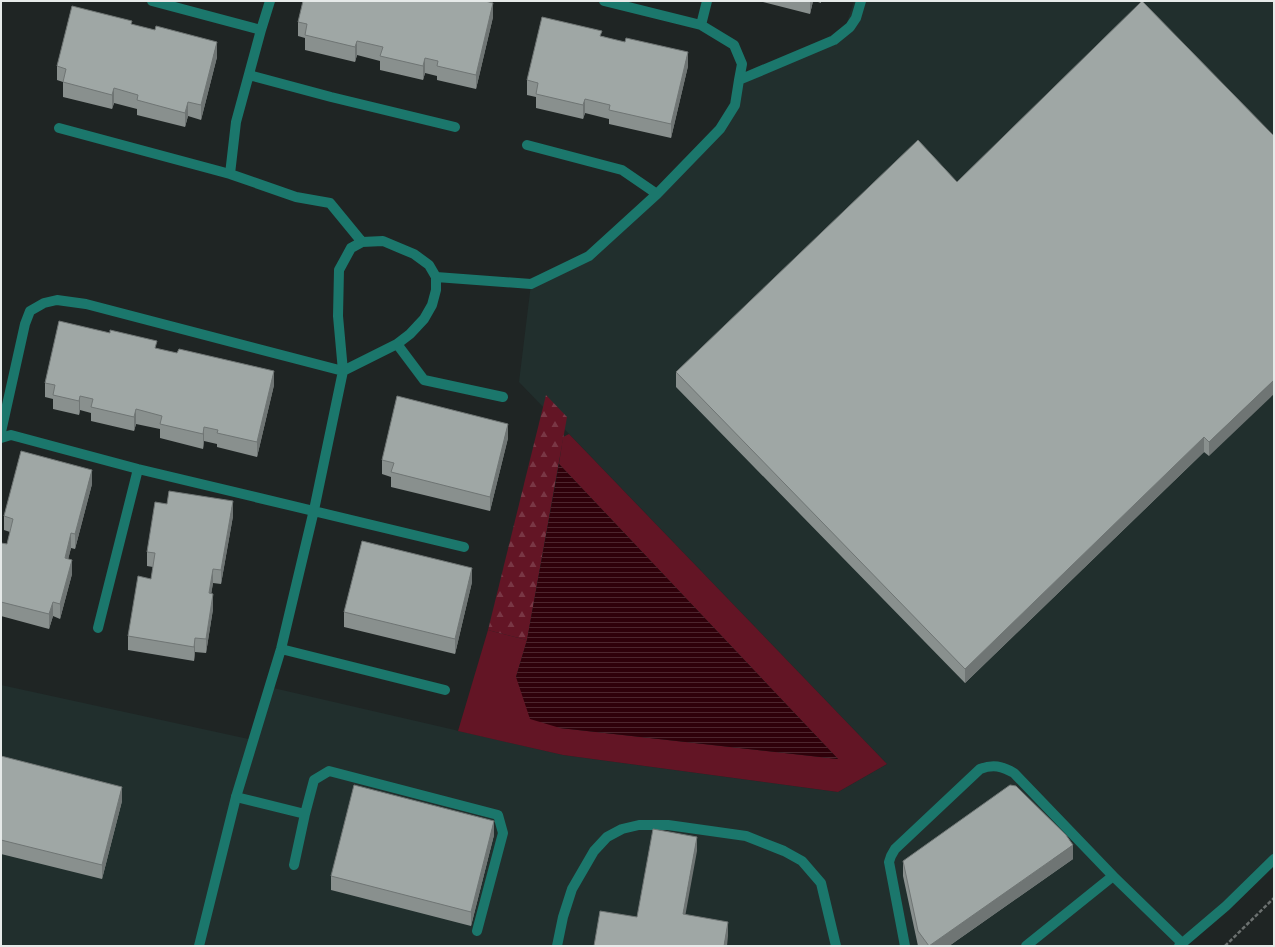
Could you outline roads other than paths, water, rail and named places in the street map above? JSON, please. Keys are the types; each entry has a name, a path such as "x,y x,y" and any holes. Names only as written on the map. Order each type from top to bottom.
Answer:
{"street":[{"path":"152,1 261,30"},
{"path":"230,174 236,122 270,1"},
{"path":"436,277 531,284 589,256 657,194 720,129 735,105 742,64 734,45 701,25 604,1"},
{"path":"701,25 707,1"},
{"path":"739,80 838,38 850,27 856,18 860,1"},
{"path":"249,75 331,97 455,126"},
{"path":"59,128 230,174 296,197 330,203 362,242"},
{"path":"527,145 622,170 657,194"},
{"path":"1,432 25,324 30,311 44,302 57,300 86,304 343,371 397,344 410,334 424,319 432,305 436,290 436,277 429,265 414,254 383,241 362,242 351,248 339,270 338,316 343,371 314,510 281,649 236,798 199,946"},
{"path":"397,344 424,380 503,397"},
{"path":"1,438 11,435 138,469 464,547"},
{"path":"98,628 138,469"},
{"path":"281,649 445,690"},
{"path":"906,946 891,875 889,862 891,856 895,849 980,769 986,767 996,766 1004,768 1014,774 1180,945 1226,906 1274,859"},
{"path":"294,865 314,780 329,771 498,815 503,833 477,931"},
{"path":"236,798 305,814"},
{"path":"557,946 563,917 572,889 594,851 607,837 622,829 639,825 668,826 746,836 784,851 802,861 821,884 836,946"},
{"path":"1026,946 1113,876"}]}
